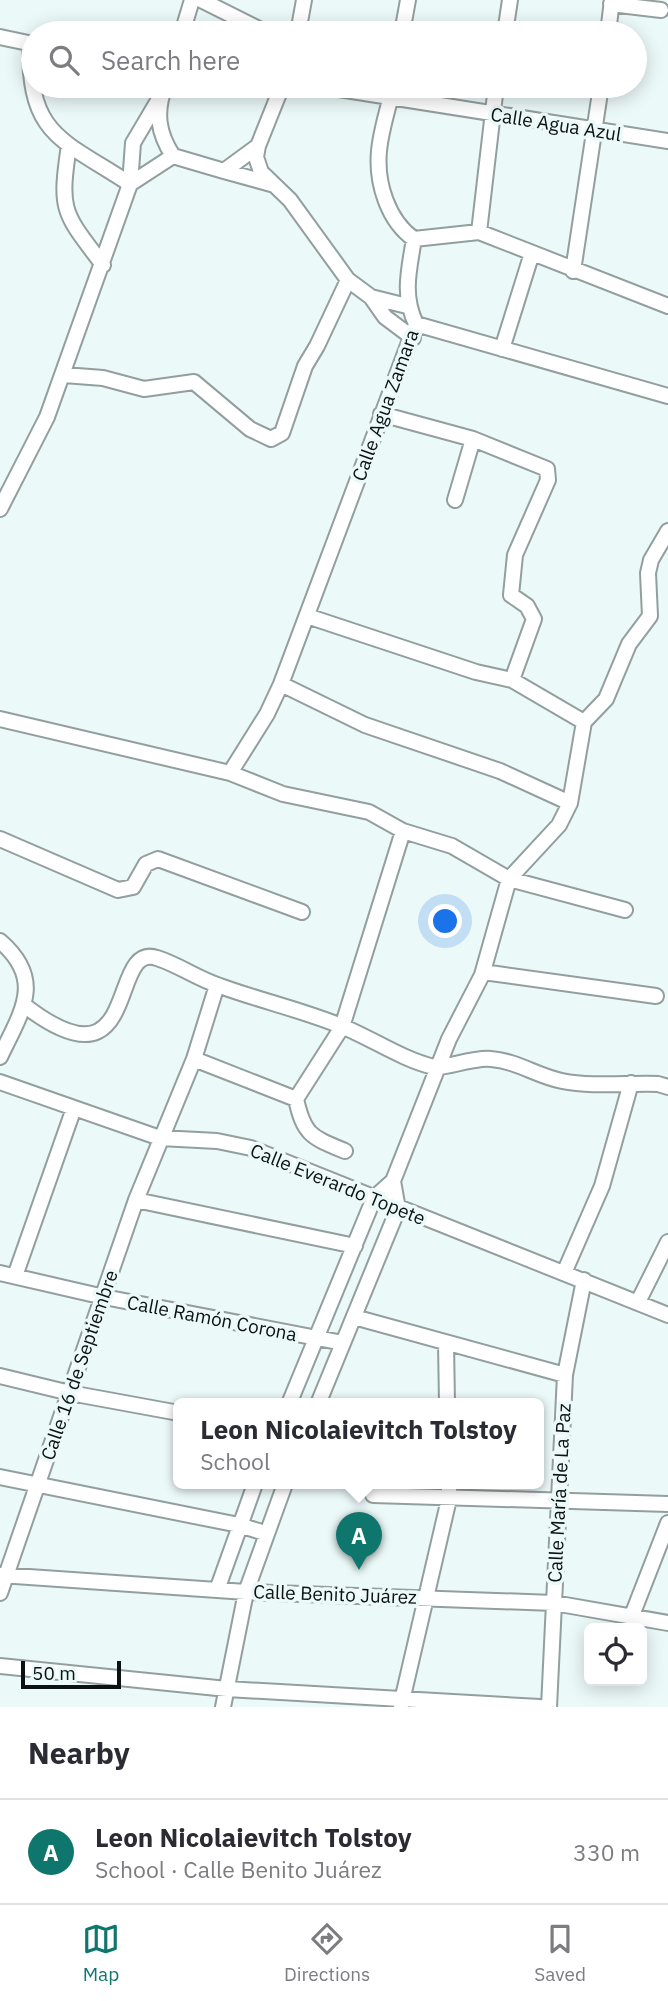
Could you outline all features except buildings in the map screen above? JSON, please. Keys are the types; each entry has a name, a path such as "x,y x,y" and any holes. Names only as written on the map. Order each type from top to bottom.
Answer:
{"street":[{"path":"186,21 192,0"},
{"path":"201,0 243,21"},
{"path":"300,21 304,0"},
{"path":"404,21 408,0"},
{"path":"507,21 510,0"},
{"path":"610,21 612,2 661,10"},
{"path":"0,37 21,42"},
{"path":"33,98 49,129 130,184"},
{"path":"0,509 7,484 64,375 130,184 133,143 159,98"},
{"path":"162,98 160,131 173,156 272,184"},
{"path":"277,98 258,146 259,167 305,218 348,280 371,298 385,317 414,331 502,349 668,396"},
{"path":"391,98 378,154 384,193 395,222 414,239 479,232 668,306"},
{"name":"Calle Agua Azul","path":"420,98 491,113 668,141"},
{"path":"479,232 494,98"},
{"path":"573,271 599,98"},
{"path":"69,145 64,179 66,213 103,265"},
{"path":"224,171 258,146"},
{"path":"130,184 173,156"},
{"name":"Calle Agua Zamara","path":"230,772 267,714 281,684 414,331 407,306 406,288 414,239"},
{"path":"502,349 533,253"},
{"path":"64,375 103,378 144,389 194,382 250,429 271,439 282,433 305,366 348,280"},
{"path":"371,298 407,306"},
{"path":"381,414 473,439 545,466 549,473 514,559 511,595 530,610 534,622 512,680"},
{"path":"455,500 473,439"},
{"path":"292,1398 374,1198 393,1181 436,1068 483,972 509,879 559,825 570,803 584,722 606,699 629,644 650,616 648,573 651,560 668,531"},
{"path":"307,616 476,672 512,680 584,722"},
{"path":"281,684 365,725 500,771 570,803"},
{"path":"0,719 230,772 284,794 369,813 403,831 452,846 509,879 625,909"},
{"path":"296,1099 342,1027 403,831"},
{"path":"0,839 124,890 133,887 146,864 158,859 302,912"},
{"path":"0,941 16,955 24,968 27,988 24,1005 0,1057"},
{"path":"24,1005 57,1029 69,1033 93,1034 104,1030 135,964 144,958 155,957 217,985 342,1027 436,1068 471,1058 519,1064 564,1081 668,1087"},
{"path":"483,972 656,996"},
{"name":"Calle 16 de Septiembre","path":"0,1593 3,1575 70,1393 136,1200 194,1059 217,985"},
{"path":"449,1039 471,1058"},
{"path":"194,1059 296,1099"},
{"name":"Calle Everardo Topete","path":"0,1082 160,1138 217,1141 251,1148 668,1315"},
{"path":"565,1273 602,1185 631,1083"},
{"path":"296,1099 306,1130 318,1140 345,1151"},
{"path":"15,1276 74,1108"},
{"path":"320,1398 398,1209 393,1181"},
{"path":"136,1200 355,1246"},
{"path":"638,1303 668,1242"},
{"name":"Calle Ramón Corona","path":"0,1273 104,1297 343,1343"},
{"name":"Calle María de La Paz","path":"549,1707 565,1375 584,1280"},
{"path":"354,1317 565,1375"},
{"path":"446,1343 447,1398"},
{"path":"0,1376 70,1393 173,1412"},
{"path":"0,1477 239,1525 265,1533"},
{"path":"217,1590 253,1489"},
{"path":"223,1707 246,1592 283,1489"},
{"path":"401,1703 449,1491"},
{"path":"373,1495 449,1491 559,1501 668,1503"},
{"path":"631,1618 668,1523"},
{"name":"Calle Benito Juárez","path":"3,1575 246,1592 554,1603 668,1623"},
{"path":"0,1666 401,1703 540,1707"}],"place":[{"name":"Leon Nicolaievitch Tolstoy","path":"359,1570"}]}
